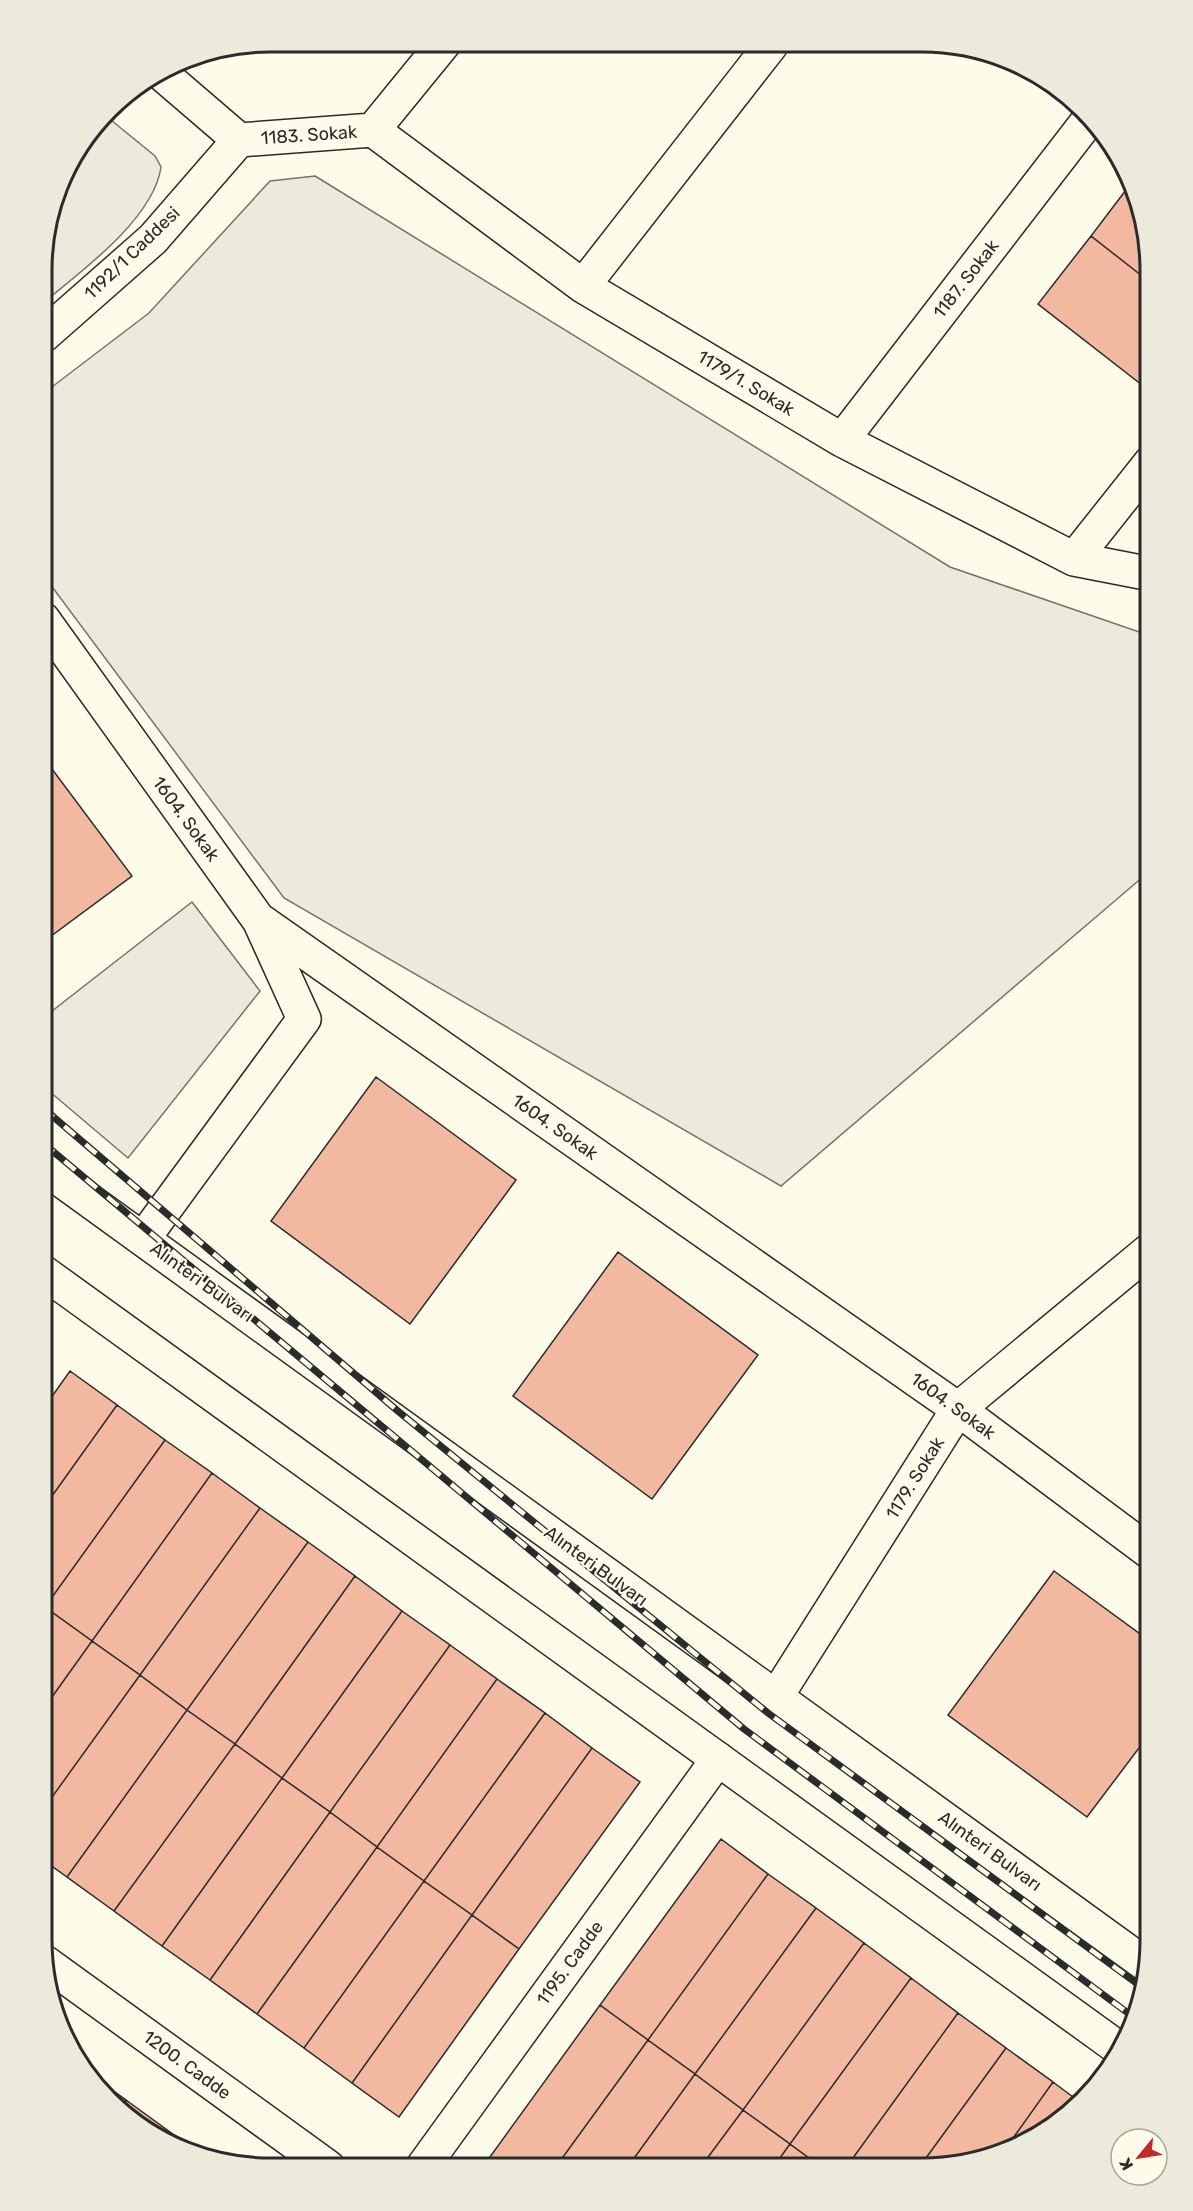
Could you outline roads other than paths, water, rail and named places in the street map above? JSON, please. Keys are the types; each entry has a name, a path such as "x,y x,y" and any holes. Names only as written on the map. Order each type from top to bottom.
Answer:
{"street":[{"name":"1183. Sokak","path":"239,140 373,130 437,52"},
{"path":"583,286 766,52"},
{"path":"167,79 239,140"},
{"name":"1187. Sokak","path":"842,440 1085,125"},
{"name":"1179/1. Sokak","path":"373,130 583,286 842,440 1074,559 1140,572"},
{"name":"1192/1 Caddesi","path":"52,328 153,239 239,140"},
{"path":"1074,559 1140,476"},
{"name":"1604. Sokak","path":"52,629 258,920 958,1409 1140,1545"},
{"path":"142,1239 304,1019 258,920"},
{"name":"Alınteri Bulvarı","path":"52,1174 1140,1960"},
{"name":"1179. Sokak","path":"776,1697 958,1409 1140,1258"},
{"path":"52,1278 1114,2045"},
{"name":"1195. Cadde","path":"429,2158 718,1759"},
{"name":"1200. Cadde","path":"54,1969 316,2158"}],"railway":[{"path":"52,1116 399,1412 768,1713 1136,1983"},
{"path":"52,1151 744,1729 1128,2013"}]}
